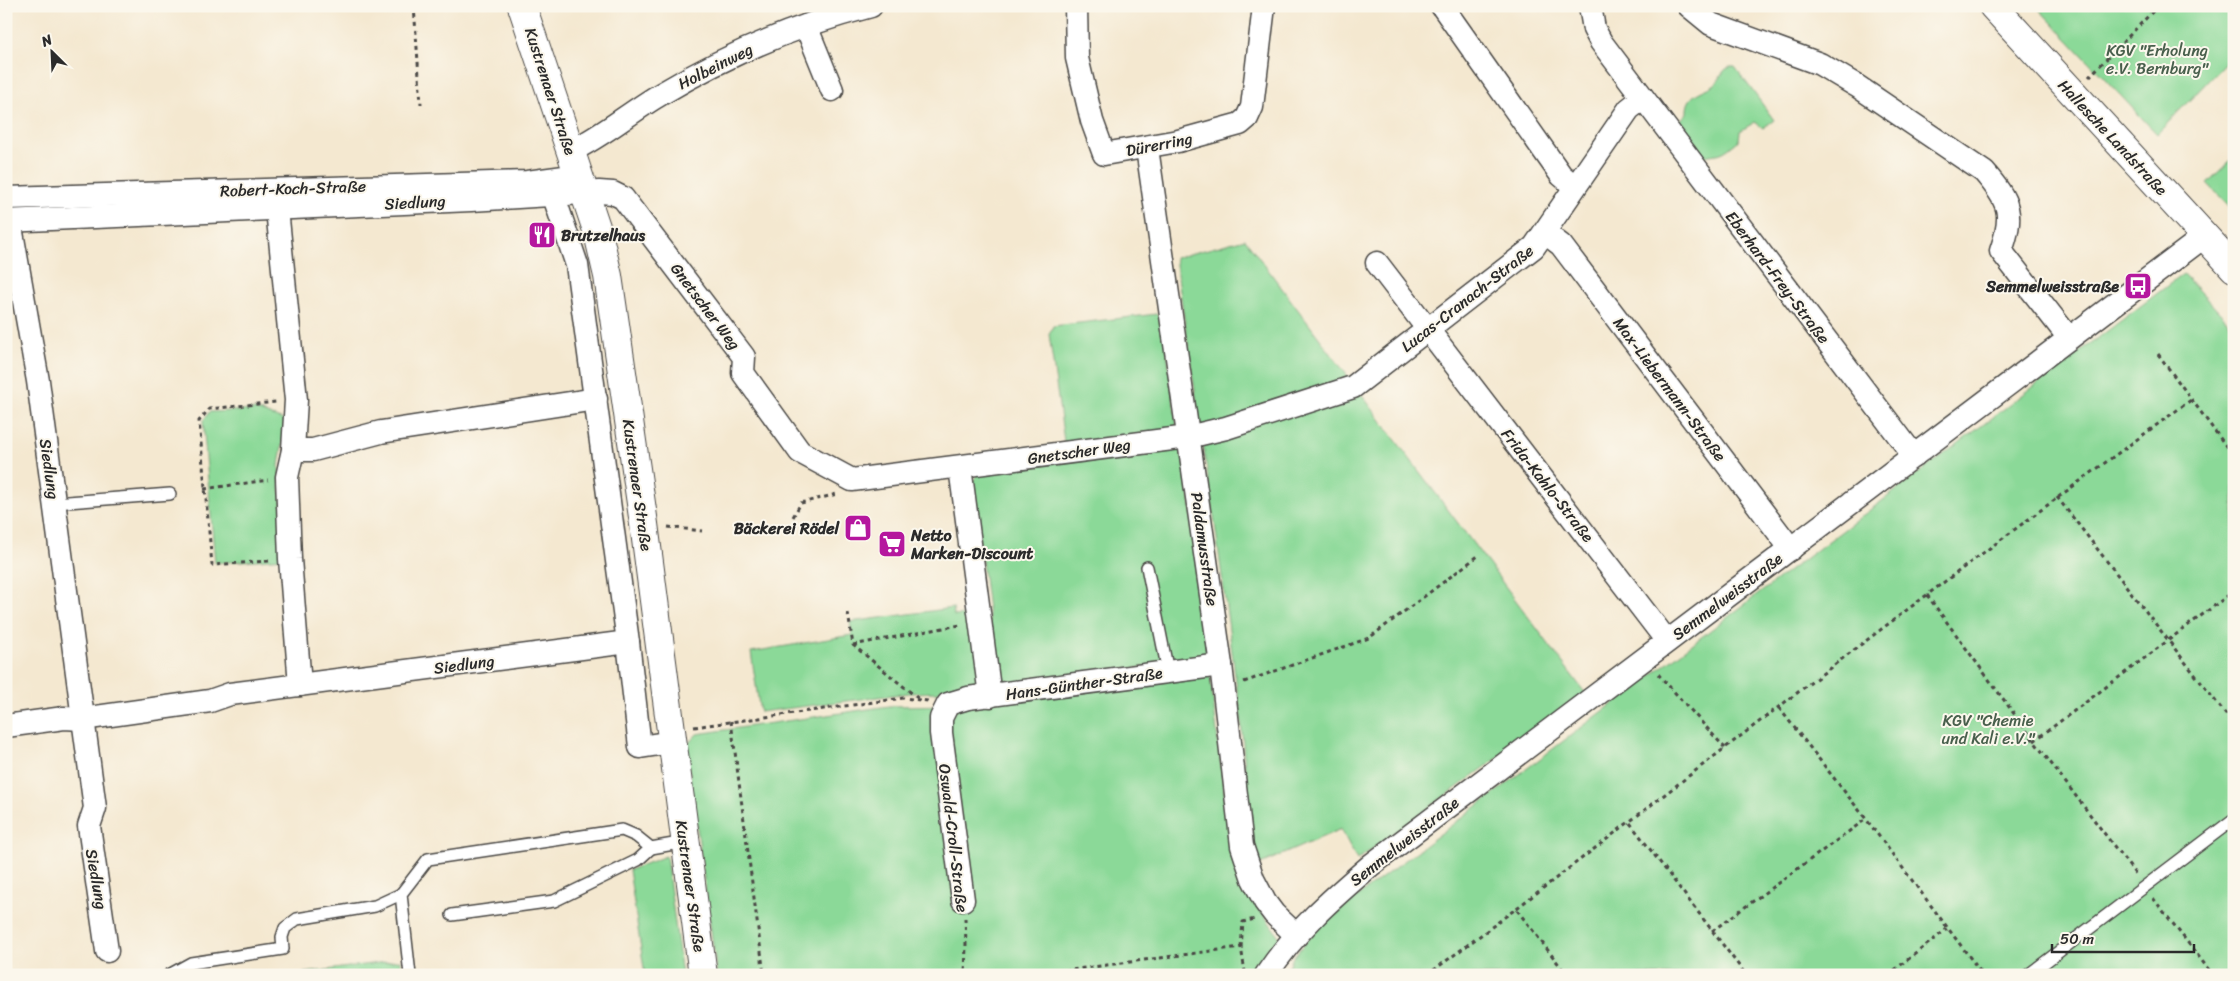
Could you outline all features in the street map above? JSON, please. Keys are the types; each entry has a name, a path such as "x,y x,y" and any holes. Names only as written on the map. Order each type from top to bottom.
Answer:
{"street":[{"name":"Kustrenaer Straße","path":"522,6 598,233 608,276 644,524 703,975"},
{"name":"Holbeinweg","path":"578,173 590,142 659,95 696,74 767,40 871,6"},
{"name":"Dürerring","path":"1076,6 1077,58 1092,121 1104,154 1147,148 1240,124 1247,118 1252,107 1264,6"},
{"path":"1442,6 1561,175 1574,186"},
{"path":"1590,6 1594,29 1601,42 1643,98"},
{"path":"1688,6 1711,24 1820,64 1857,86 1984,172 1998,188 2008,209 2009,227 2001,251 2069,338"},
{"name":"Hallesche Landstraße","path":"1993,6 2234,268"},
{"path":"806,26 832,90"},
{"name":"Lucas-Cranach-Straße","path":"1188,437 1226,428 1353,387 1534,247 1545,233 1574,186 1629,109 1643,98"},
{"name":"Eberhard-Frey-Straße","path":"1643,98 1914,456"},
{"name":"Paldamusstraße","path":"1147,148 1221,665 1242,846 1252,879 1265,902 1274,914 1295,934"},
{"path":"578,173 551,188 577,266 628,642 640,747 671,736"},
{"name":"Gnetscher Weg","path":"578,173 623,198 744,357 743,373 800,452 852,480 1188,437"},
{"name":"Siedlung","path":"107,951 97,871 91,852 89,826 95,808 73,718 55,503 38,381 8,221 277,209 551,188"},
{"name":"Robert-Koch-Straße","path":"6,198 496,191"},
{"path":"277,209 296,400 293,450 287,477 290,559 300,685"},
{"name":"Max-Liebermann-Straße","path":"1545,233 1561,245 1790,549"},
{"name":"Semmelweisstraße","path":"1266,975 1295,934 1330,900 1371,865 2205,236"},
{"name":"Frida-Kahlo-Straße","path":"1377,263 1667,641"},
{"path":"293,450 313,450 381,432 596,399"},
{"path":"960,467 990,696"},
{"name":"Siedlung","path":"73,718 210,701 230,694 628,642"},
{"name":"Hans-Günther-Straße","path":"948,704 961,699 1221,665"},
{"name":"Oswald-Croll-Straße","path":"948,704 941,718 941,733 963,900"},
{"path":"6,726 73,718"}],"lane":[{"path":"55,503 170,494"},
{"path":"1147,567 1168,672"},
{"path":"2028,975 2234,819"},
{"path":"169,975 190,963 283,949 282,937 285,928 297,919 375,906 401,894 428,859 622,830 636,836 651,848"},
{"path":"452,915 554,901 638,860 651,848 685,842"},
{"path":"401,894 410,975"}],"path":[{"path":"414,6 421,104"},
{"path":"2073,93 2158,6"},
{"path":"2158,354 2234,457"},
{"path":"290,559 212,565 204,489 200,420 208,408 296,400"},
{"path":"1427,975 1517,910 1725,748 2057,497 2191,400"},
{"path":"204,489 287,477"},
{"path":"792,517 801,503 843,492 852,485 852,480"},
{"path":"2057,497 2234,724"},
{"path":"644,524 702,531"},
{"path":"1224,689 1369,638 1478,556"},
{"path":"2034,740 2234,591"},
{"path":"1927,595 2145,888 2213,975"},
{"path":"848,613 853,645 920,701"},
{"path":"853,645 980,622"},
{"path":"1644,659 1725,748"},
{"path":"671,736 731,721 902,698"},
{"path":"1779,708 1866,819 1983,975"},
{"path":"731,721 764,975"},
{"path":"1712,930 1866,819"},
{"path":"1630,823 1746,975"},
{"name":"Oswald-Croll-Straße","path":"963,900 966,944 965,975"},
{"path":"1517,910 1567,975"},
{"path":"1246,975 1241,948 1244,922 1274,914"},
{"path":"1888,975 1947,929"},
{"path":"1033,975 1241,948"}],"green space":[{"name":"KGV \"Erholung e.V. Bernburg\"","path":"2036,6 2234,6 2234,54 2157,134"},
{"path":"1730,67 1735,67 1774,120 1763,128 1755,122 1740,131 1739,140 1726,150 1700,158 1676,125 1687,113 1690,100 1698,93 1714,85"},
{"path":"2234,157 2234,211 2207,183"},
{"path":"1245,239 1586,694 1357,860 1341,829 1258,865 1251,842 1241,720 1215,524 1175,258"},
{"name":"KGV \"Chemie und Kali e.V.\"","path":"2183,274 2234,328 2234,975 1285,975 1293,957 1322,923"},
{"path":"1157,314 1163,320 1177,427 1173,432 1065,448 1049,334 1053,326"},
{"path":"256,410 286,421 279,465 285,558 215,563 203,421 209,412"},
{"path":"1169,444 1183,451 1213,658 1002,685 997,680 972,483 978,473"},
{"path":"953,608 954,616 971,615 983,679 975,691 909,693 760,712 751,652 852,635 850,622"},
{"path":"1210,674 1230,841 1252,898 1280,938 1257,975 717,975 686,746 697,734 889,706 963,705"},
{"path":"666,856 682,975 645,975 629,870"},
{"path":"400,960 402,975 297,974"}],"place":[{"name":"Brutzelhaus","path":"542,235"},
{"name":"Semmelweisstraße","path":"2138,286"},
{"name":"Bäckerei Rödel","path":"858,528"},
{"name":"Netto Marken-Discount","path":"892,544"}]}
